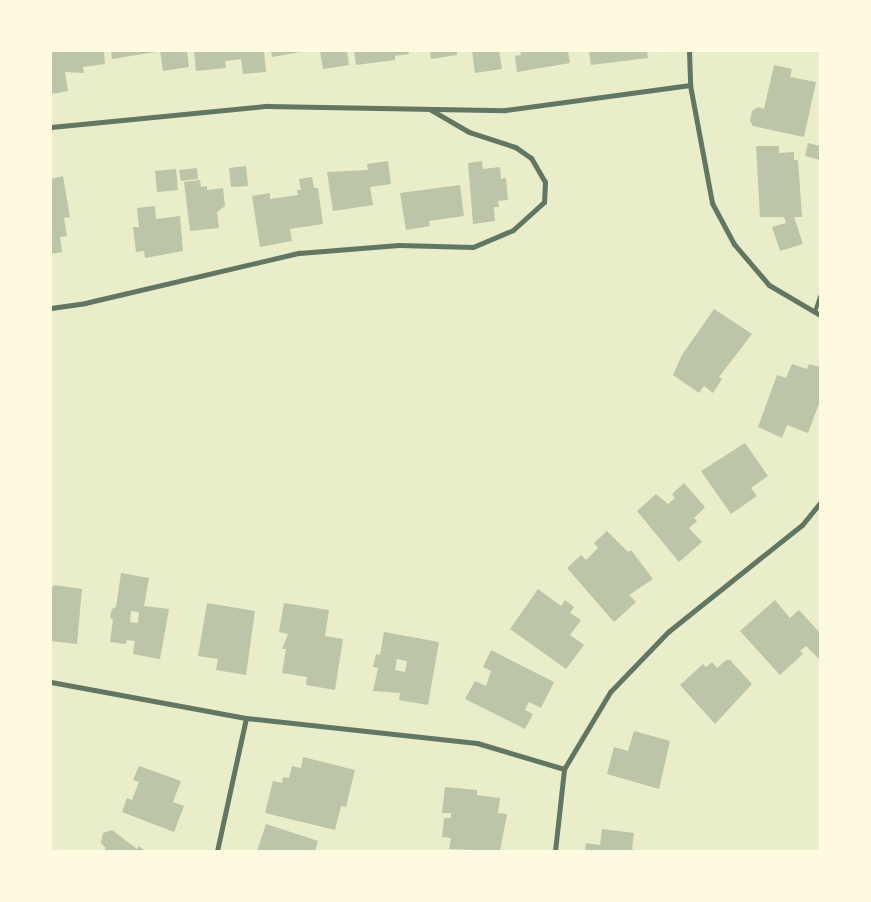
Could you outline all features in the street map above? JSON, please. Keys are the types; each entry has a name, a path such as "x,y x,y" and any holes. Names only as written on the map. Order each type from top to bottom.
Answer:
{"street":[{"path":"690,51 690,84 712,203 734,244 768,285 817,313"},
{"path":"51,127 267,106 505,110 690,84"},
{"path":"51,308 85,303 299,252 399,245 473,246 513,230 544,202 545,182 532,158 515,147 469,132 431,110"},
{"path":"555,851 564,769 610,692 669,631 802,525 820,503"},
{"path":"51,682 246,718 477,743 564,769"},
{"path":"217,851 246,718"}],"lane":[{"path":"817,313 820,297"}],"building":[{"path":"51,51 104,51 105,64 83,67 84,73 65,72 68,91 51,94"},
{"path":"111,51 155,51 156,52 112,59"},
{"path":"160,51 187,51 189,67 163,71"},
{"path":"194,51 264,51 266,72 243,74 241,59 225,61 226,68 196,71"},
{"path":"271,51 301,51 301,52 272,57"},
{"path":"320,51 347,51 349,65 323,69"},
{"path":"354,51 408,51 409,54 395,56 395,60 356,65"},
{"path":"430,51 457,51 457,55 431,59"},
{"path":"472,51 499,51 502,69 475,73"},
{"path":"520,51 568,51 570,63 517,72 515,56 521,55"},
{"path":"589,51 647,51 648,58 591,65"},
{"path":"774,65 792,69 790,77 816,82 804,137 753,126 750,121 752,111 758,107 764,109"},
{"path":"808,143 820,146 820,160 805,156"},
{"path":"756,146 779,146 779,153 794,152 794,160 798,160 802,217 794,217 803,244 780,251 772,227 786,223 784,217 760,217"},
{"path":"388,161 391,184 370,187 373,205 333,211 327,172 368,170 367,164"},
{"path":"482,161 483,169 500,167 501,179 506,178 508,200 498,201 499,207 494,207 495,221 473,224 468,163"},
{"path":"246,166 248,186 231,187 229,168"},
{"path":"197,168 198,179 181,181 179,170"},
{"path":"176,169 178,190 157,192 155,171"},
{"path":"63,176 70,217 64,218 67,236 60,237 62,252 51,254 51,179"},
{"path":"312,177 314,188 318,188 323,224 290,229 292,241 260,247 252,196 270,193 270,199 298,195 297,190 301,190 299,179"},
{"path":"200,180 201,187 207,186 207,190 223,188 225,206 217,212 219,228 190,231 184,182"},
{"path":"460,185 464,216 429,221 430,226 406,230 400,193"},
{"path":"155,206 156,219 180,216 183,251 145,258 144,251 136,252 133,227 139,227 137,208"},
{"path":"714,309 752,334 719,377 722,379 713,393 704,386 699,393 673,375 682,355"},
{"path":"792,364 807,369 809,364 820,367 820,401 808,433 787,425 782,438 758,427 777,375 786,378"},
{"path":"745,443 768,476 751,488 757,496 731,514 701,471"},
{"path":"684,483 705,507 694,518 697,521 689,528 702,542 679,562 637,511 656,494 668,504 675,498 672,494"},
{"path":"607,531 628,552 631,550 653,579 629,595 636,602 614,622 567,568 581,555 586,560 598,548 594,543"},
{"path":"121,573 149,578 144,606 169,609 160,659 133,654 135,641 127,640 126,644 110,642 113,620 110,617 112,609 116,607","holes":["131,611 139,612 138,623 130,622"]},
{"path":"54,585 82,589 77,644 51,641 51,589"},
{"path":"538,589 561,606 565,600 574,607 570,613 581,620 570,635 584,645 566,669 510,629"},
{"path":"775,600 790,618 799,610 820,633 820,660 806,646 800,651 803,654 780,675 740,631"},
{"path":"207,603 255,611 246,675 216,670 218,659 198,656"},
{"path":"284,603 329,610 325,636 343,639 335,690 306,685 307,677 282,673 286,649 282,649 288,634 279,632"},
{"path":"384,632 439,642 428,705 399,700 400,693 373,691 378,668 373,667 376,654 380,655","holes":["397,659 407,661 405,672 395,670"]},
{"path":"491,650 554,682 541,708 529,702 525,710 533,714 525,729 465,699 475,681 486,686 491,671 483,667"},
{"path":"726,660 730,660 752,684 715,724 680,685 703,664 706,667 712,662 717,668"},
{"path":"634,731 670,741 659,789 607,774 614,747 628,751"},
{"path":"303,757 355,770 346,807 341,806 335,830 265,813 273,781 282,783 283,777 289,778 292,766 301,768"},
{"path":"139,766 181,781 173,802 184,806 174,832 122,812 127,798 132,800 139,782 133,780"},
{"path":"445,787 477,790 477,795 500,798 498,813 507,814 500,851 449,849 451,838 442,837 444,818 451,818 451,813 442,813"},
{"path":"266,824 318,841 315,851 257,851"},
{"path":"602,829 634,833 632,849 638,851 585,851 586,843 600,845"},
{"path":"112,830 137,849 139,846 145,851 103,851 106,848 101,843 103,833"}]}
